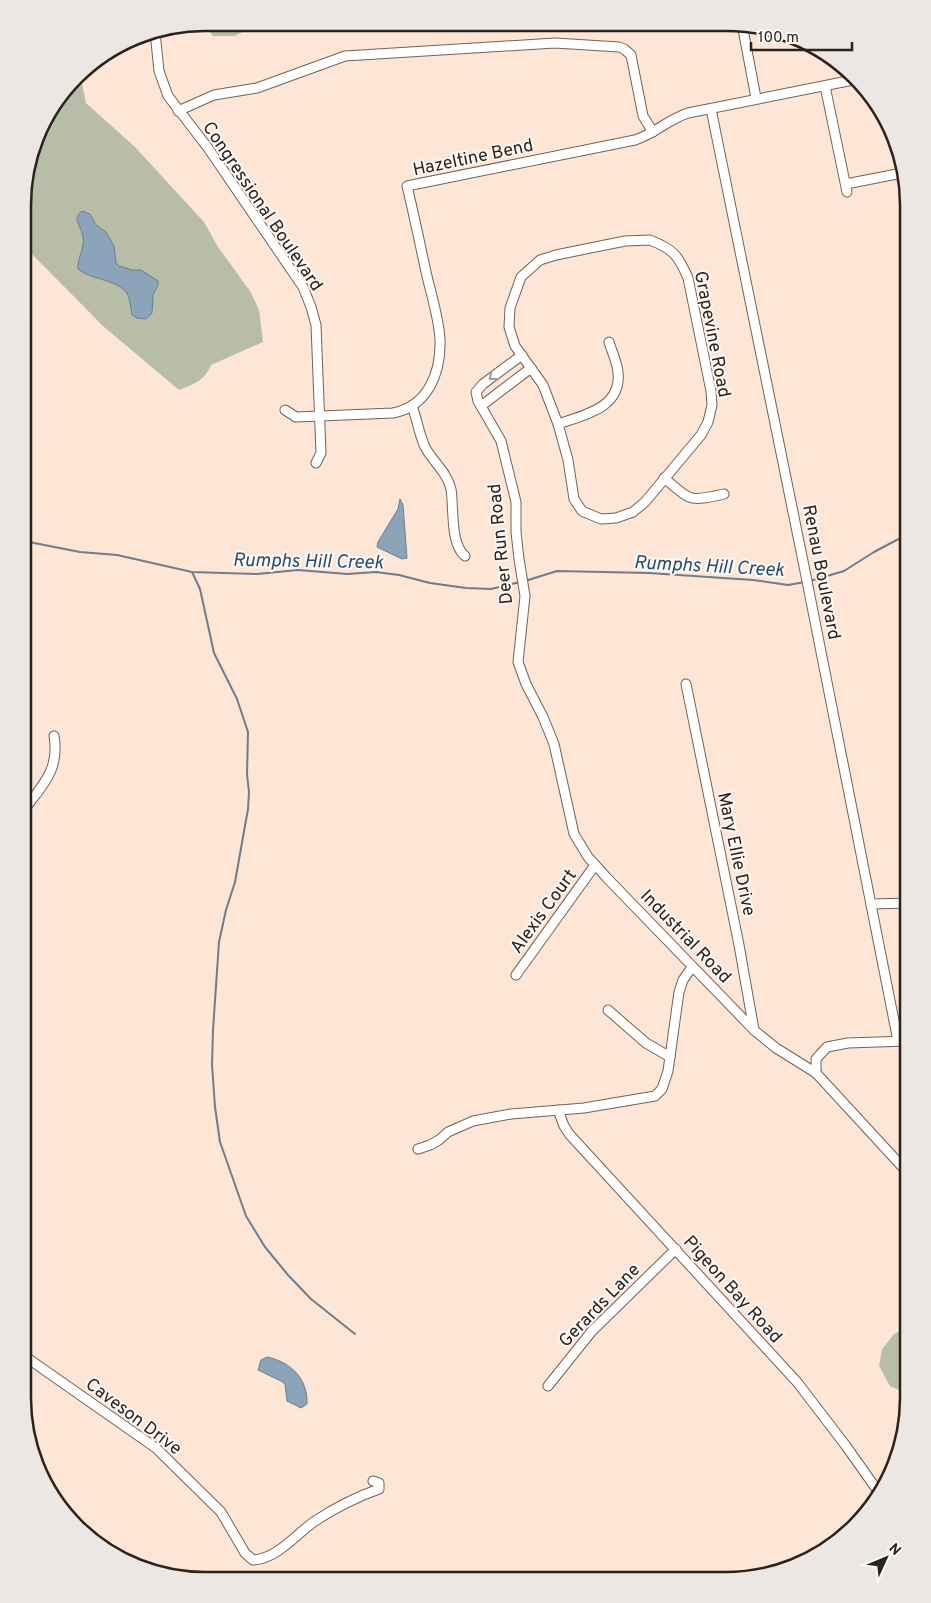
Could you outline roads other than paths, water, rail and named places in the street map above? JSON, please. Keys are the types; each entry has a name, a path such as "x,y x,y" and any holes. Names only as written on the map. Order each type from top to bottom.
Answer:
{"street":[{"path":"744,33 756,98"},
{"name":"Congressional Boulevard","path":"156,38 159,70 168,96 208,148 302,287 311,307 316,325 321,416 321,453 316,463"},
{"path":"178,111 214,95 257,88 345,56 555,43 619,47 628,52 631,56 643,116 652,132"},
{"name":"Hazeltine Bend","path":"285,410 296,417 393,413 412,406 432,384 438,369 440,338 407,186 635,140 682,115 756,98 848,81"},
{"path":"826,86 846,188 896,174"},
{"name":"Renau Boulevard","path":"711,109 898,1041"},
{"name":"Grapevine Road","path":"650,240 668,247 681,262 688,278 711,391 712,405 708,422 701,434 645,502 633,512 616,518 601,519 582,512 574,499 568,460 558,424 543,385 530,368 515,346 509,327 510,308 521,277 540,260 556,255 625,241 650,240"},
{"path":"558,424 604,407 613,397 618,384 618,372 609,342"},
{"path":"522,355 478,389 476,392 481,406 530,368"},
{"path":"412,406 426,447 448,482 452,497 456,541 465,556"},
{"name":"Deer Run Road","path":"481,406 501,441 516,502 519,559 525,596 518,662 526,684 544,717 554,744 565,796"},
{"path":"664,478 689,498 696,500 724,494"},
{"name":"Mary Ellie Drive","path":"686,684 740,945 754,1031"},
{"path":"31,801 52,771 56,753 54,736"},
{"name":"Industrial Road","path":"565,796 574,834 595,865 754,1031 776,1048 816,1072 899,1163"},
{"name":"Alexis Court","path":"516,975 595,865"},
{"path":"871,904 899,903"},
{"path":"418,1148 430,1145 448,1132 473,1121 511,1114 584,1108 655,1096 664,1084 670,1057 679,992 683,980 692,967"},
{"path":"608,1010 646,1043 670,1057"},
{"path":"816,1072 816,1059 827,1046 848,1043 898,1041"},
{"name":"Pigeon Bay Road","path":"558,1110 566,1130 802,1388 875,1487"},
{"name":"Gerards Lane","path":"548,1386 592,1331 676,1249"},
{"name":"Caveson Drive","path":"31,1361 156,1448 222,1512 244,1553 253,1560 265,1558 314,1522 342,1505 378,1489 379,1483 373,1481"}],"water":[{"path":"82,211 90,214 96,225 106,232 114,246 116,263 119,266 132,270 141,270 158,281 153,295 152,313 146,319 137,318 132,315 128,295 119,286 90,276 78,269 83,241 77,217"},
{"path":"400,499 403,505 407,558 402,559 377,547 378,542 398,509"},
{"path":"267,1357 284,1363 296,1373 305,1387 307,1404 301,1408 287,1401 285,1384 258,1370 261,1360"}],"waterway":[{"name":"Rumphs Hill Creek","path":"810,581 844,571 900,538"},
{"name":"Rumphs Hill Creek","path":"31,542 80,552 117,555 192,572 257,574 298,570 347,574 376,572 399,575 430,583 491,589 520,582"},
{"name":"Rumphs Hill Creek","path":"525,581 557,571 649,573 753,580 788,585 805,582"},
{"path":"192,572 200,589 214,653 237,699 248,732 248,809 235,882 219,942 212,1065 220,1142 246,1216 265,1247 311,1299 355,1334"}]}
